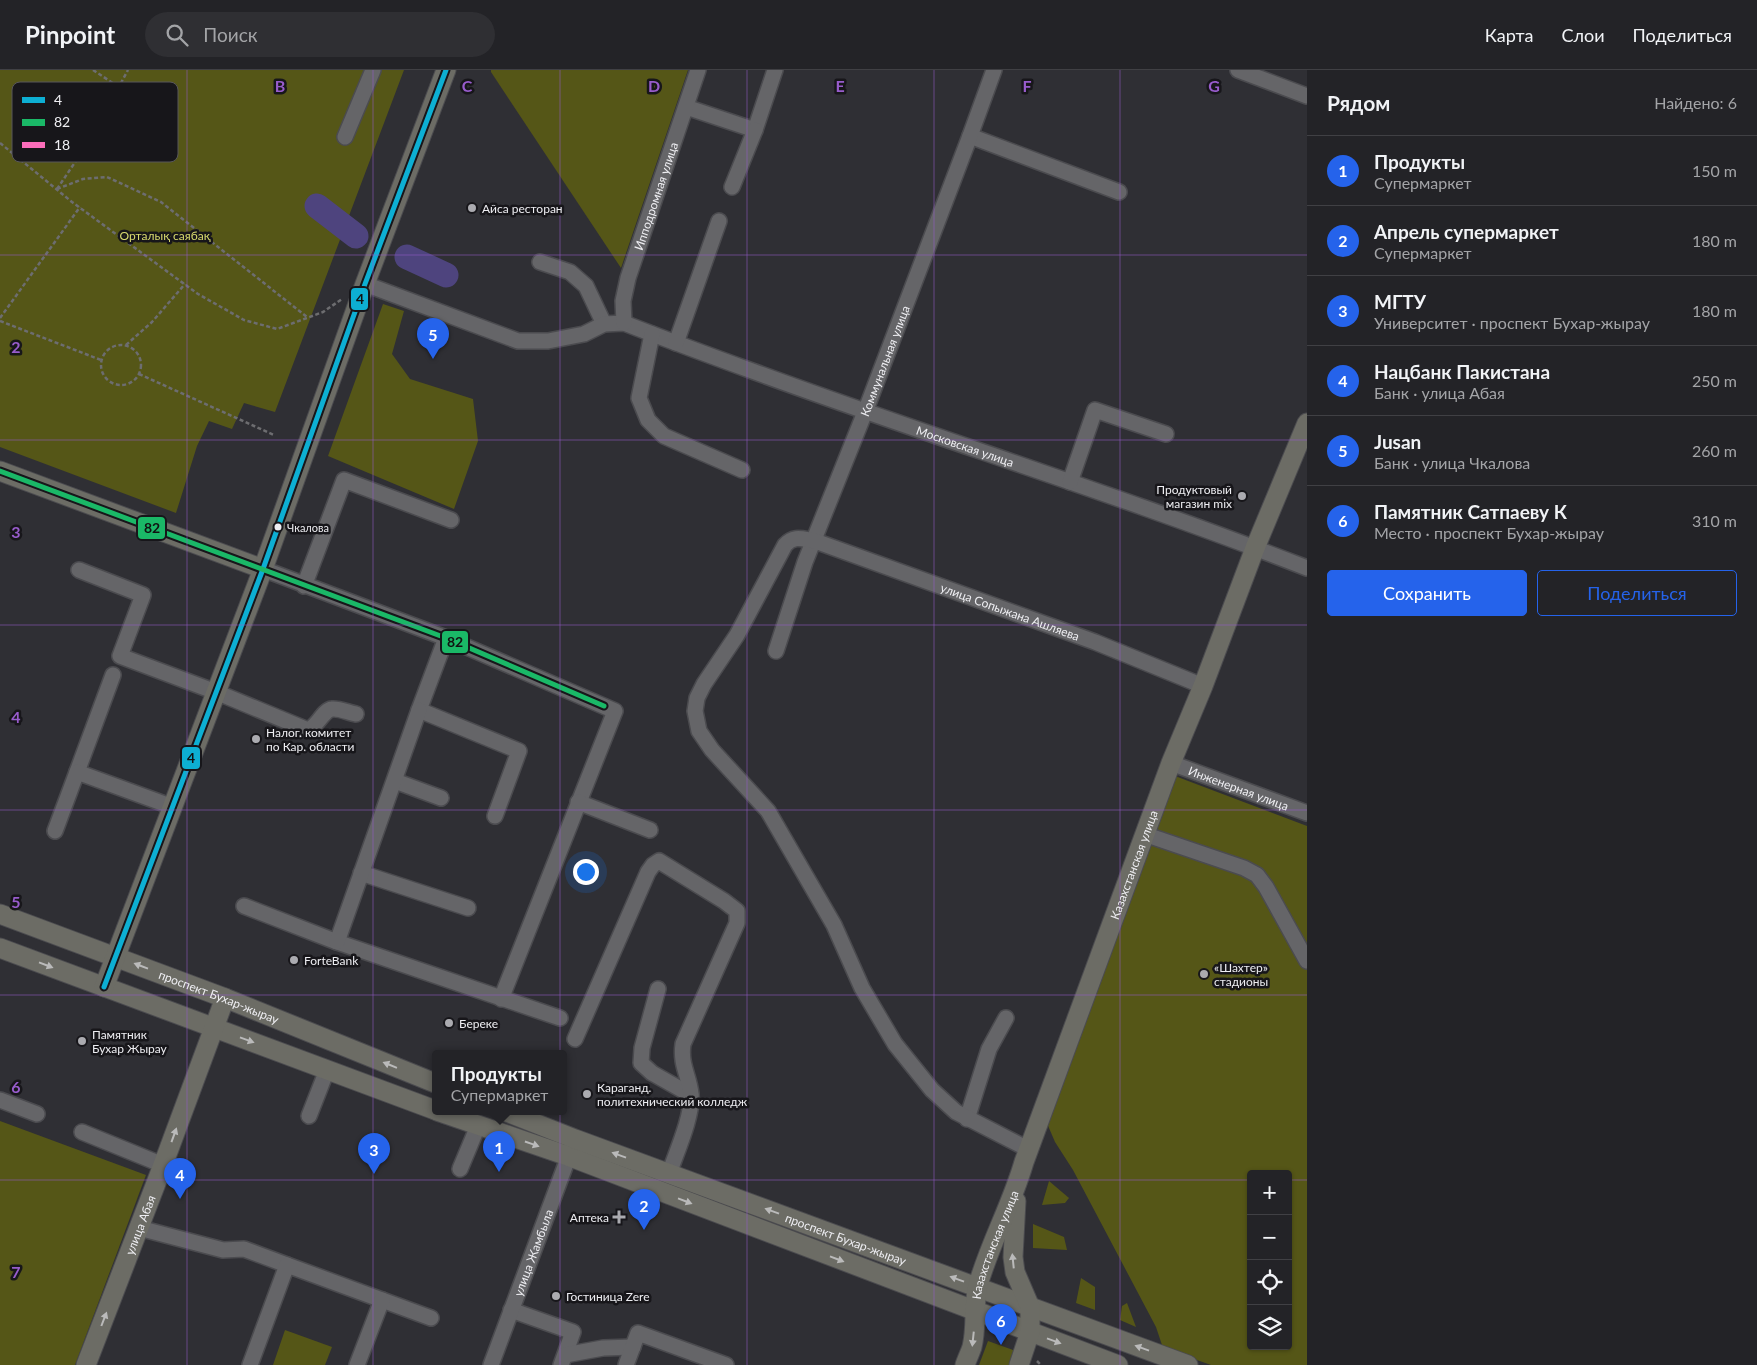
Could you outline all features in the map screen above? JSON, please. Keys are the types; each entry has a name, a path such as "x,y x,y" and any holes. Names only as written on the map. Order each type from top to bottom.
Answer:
{"main road":[{"path":"104,987 262,569 365,284 446,70"},
{"name":"Казахстанская улица","path":"965,1365 972,1347 974,1311 978,1287 995,1236 1018,1182 1028,1149 1171,763 1307,423"},
{"path":"0,470 262,569"},
{"name":"проспект Бухар-жырау","path":"0,916 116,956 432,1082"},
{"name":"проспект Бухар-жырау","path":"0,948 432,1109"},
{"name":"улица Абая","path":"86,1365 225,998"},
{"name":"проспект Бухар-жырау","path":"449,1115 478,1126 572,1148 669,1174 1188,1365"},
{"name":"проспект Бухар-жырау","path":"511,1115 572,1148 974,1311 1118,1365"},
{"path":"1018,1182 1013,1257 1015,1272 1030,1307 1030,1332 1019,1365"}],"street":[{"path":"345,137 373,70"},
{"name":"Ипподромная улица","path":"624,323 623,301 628,278 698,70"},
{"path":"732,187 755,130 775,70"},
{"name":"Коммунальная улица","path":"776,651 805,562 865,412 994,70"},
{"path":"1238,70 1307,96"},
{"path":"686,107 755,130"},
{"path":"970,136 1119,192"},
{"path":"676,343 719,220"},
{"path":"540,262 570,272 586,286 604,324"},
{"path":"365,284 518,341 548,341 584,334 604,324 624,323"},
{"name":"Московская улица","path":"624,323 865,412 1070,482 1307,568"},
{"path":"652,334 639,398 648,420 664,436 742,470"},
{"path":"1070,482 1094,410 1166,434"},
{"path":"304,586 344,480 451,520"},
{"name":"улица Сопыжана Ашляева","path":"1028,1149 956,1112 932,1090 895,1044 862,988 834,924 768,811 712,750 699,731 696,711 697,698 704,684 737,635 785,546 790,540 796,538 814,541 1095,642 1203,686"},
{"path":"262,569 446,638 615,710 502,999"},
{"path":"79,570 143,595 120,656 216,692 308,730 314,727 327,711 333,709 356,714"},
{"path":"337,942 446,638"},
{"path":"55,831 113,675"},
{"path":"419,710 519,751 495,816"},
{"name":"Инженерная улица","path":"1171,763 1307,812"},
{"path":"77,772 172,807"},
{"path":"395,781 441,798"},
{"path":"578,802 650,830"},
{"path":"1144,834 1244,868 1257,875 1266,887 1307,961"},
{"path":"575,1040 648,872 659,861 737,911 737,923 683,1044 681,1058 691,1095 691,1110 669,1174"},
{"path":"361,873 468,908"},
{"path":"244,906 337,942 560,1018"},
{"path":"658,989 642,1048 641,1063 652,1073 691,1095"},
{"path":"967,1119 989,1049 1006,1018"},
{"path":"309,1116 327,1070"},
{"path":"0,1100 37,1114"},
{"path":"460,1169 478,1126"},
{"path":"82,1132 163,1165"},
{"name":"улица Жамбыла","path":"491,1365 572,1148"},
{"path":"138,1228 223,1250 244,1249 431,1318"},
{"path":"250,1365 287,1265"},
{"path":"357,1365 382,1300"},
{"path":"511,1310 573,1332 563,1360"},
{"path":"626,1365 638,1333 726,1365"},
{"path":"563,1360 603,1348 633,1347"}],"path":[{"path":"93,70 111,82"},
{"path":"121,82 128,70"},
{"path":"0,143 12,153"},
{"path":"24,162 80,207 198,294 244,320 277,329 323,312 344,298"},
{"path":"57,189 75,162"},
{"path":"57,189 83,179 107,178 161,202 308,318"},
{"path":"80,207 0,319 102,360"},
{"path":"126,346 152,322 185,284"},
{"path":"116,346 126,346 135,351 141,360 141,370 135,379 126,385 116,385 107,380 102,370 102,360 107,351 116,346"},
{"path":"139,374 274,435"}],"green space":[{"name":"Орталық саябақ","path":"0,70 404,70 275,412 244,403 232,429 209,421 197,446 176,513 0,447"},
{"path":"491,70 688,70 621,268 491,72"},
{"path":"383,304 404,311 392,354 410,379 473,399 478,441 454,509 328,456"},
{"name":"«Шахтер» стадионы","path":"1175,776 1307,826 1307,1365 1211,1365 1163,1348 1156,1327 1073,1170 1055,1142 1046,1121"},
{"path":"0,1121 146,1175 75,1365 0,1365"},
{"path":"1049,1181 1069,1198 1065,1203 1042,1205"},
{"path":"1033,1224 1064,1237 1067,1250 1033,1248"},
{"path":"1081,1278 1095,1287 1095,1310 1076,1303"},
{"path":"1127,1303 1136,1327 1120,1320 1122,1306"},
{"path":"285,1330 332,1347 325,1365 273,1365"},
{"path":"988,1341 1019,1352 1014,1365 979,1365"}],"waterway":[{"path":"317,206 356,236"},
{"path":"407,257 446,275"}],"transit line":[{"name":"4","path":"104,987 263,569 365,284 446,70"},
{"name":"82","path":"0,471 446,638 604,706"}],"place":[{"name":"Айса ресторан","path":"472,208"},
{"name":"Jusan","path":"433,359"},
{"name":"Продуктовый магазин mix","path":"1242,496"},
{"name":"Чкалова","path":"278,527"},
{"name":"Налог. комитет по Кар. области","path":"256,739"},
{"name":"ForteBank","path":"294,960"},
{"name":"«Шахтер» стадионы","path":"1204,974"},
{"name":"Береке","path":"449,1023"},
{"name":"Памятник Бухар Жырау","path":"82,1041"},
{"name":"Караганд. политехнический колледж","path":"587,1094"},
{"name":"Продукты","path":"499,1172"},
{"name":"МГТУ","path":"374,1174"},
{"name":"Нацбанк Пакистана","path":"180,1199"},
{"name":"Аптека","path":"619,1217"},
{"name":"Апрель супермаркет","path":"644,1230"},
{"name":"Гостиница Zere","path":"556,1296"},
{"name":"Памятник Сатпаеву К","path":"1001,1345"}]}
